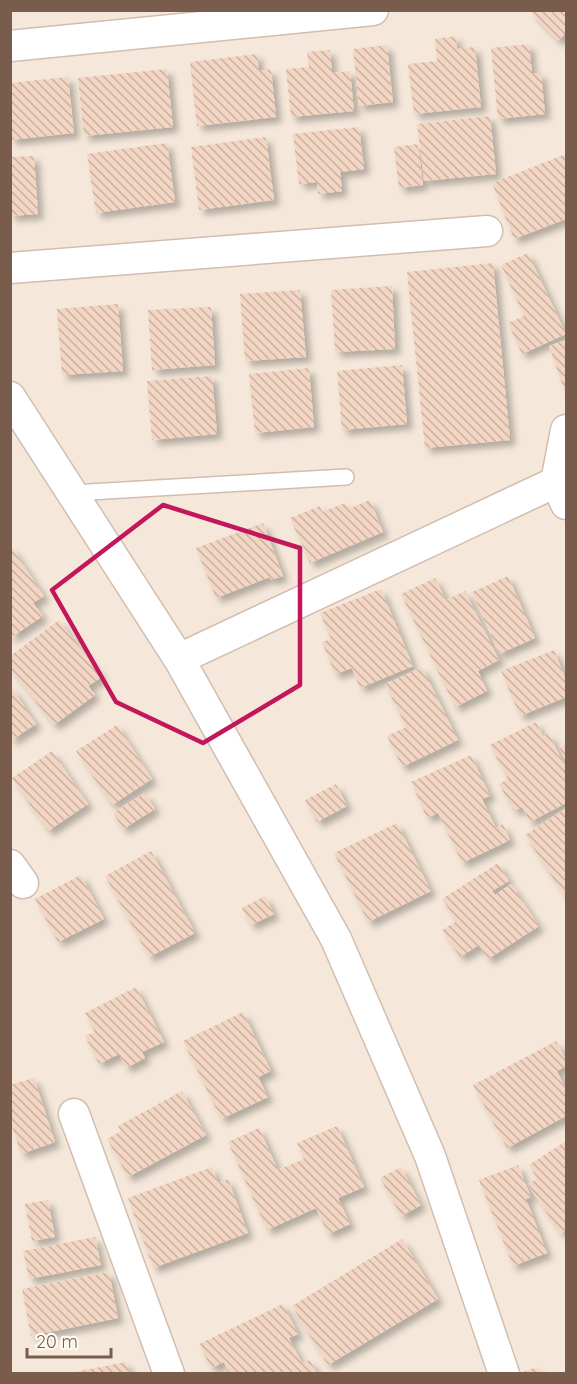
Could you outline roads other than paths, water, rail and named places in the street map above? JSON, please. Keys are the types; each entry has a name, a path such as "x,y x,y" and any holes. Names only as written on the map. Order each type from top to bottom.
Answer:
{"street":[{"path":"10,46 373,10"},
{"path":"10,268 486,231"},
{"path":"10,397 179,659 336,939 430,1156 504,1374"},
{"path":"179,659 561,493 567,430"},
{"path":"74,1113 169,1374"}],"lane":[{"path":"72,493 346,477"}]}
